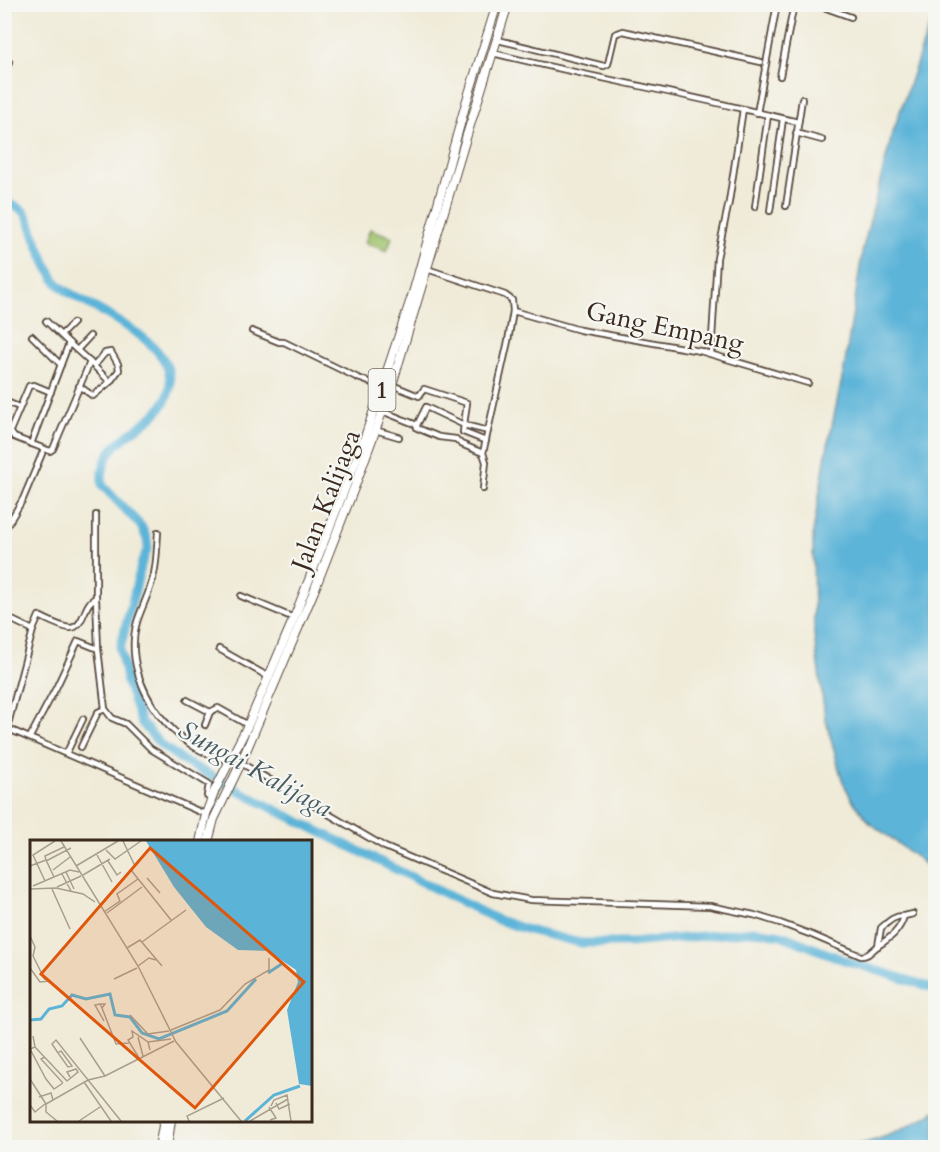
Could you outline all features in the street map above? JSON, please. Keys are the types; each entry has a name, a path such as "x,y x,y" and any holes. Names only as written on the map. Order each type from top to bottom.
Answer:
{"highway":[{"name":"Jalan Kalijaga","path":"208,840 214,819 241,764 314,591 382,411 466,103 497,4"},
{"name":"Jalan Kalijaga","path":"212,799 269,677 388,386 427,269 508,4"},
{"path":"494,17 504,19"},
{"name":"1","path":"200,840 212,799"},
{"path":"159,1148 167,1124"},
{"path":"167,1124 167,1148"}],"street":[{"path":"4,16 12,4"},
{"path":"757,112 777,4"},
{"path":"780,76 794,4"},
{"path":"815,4 851,17"},
{"path":"498,40 604,66 608,64 615,34 623,31 761,62"},
{"path":"493,53 549,68 614,79 798,122"},
{"path":"4,60 9,62 7,68"},
{"path":"786,206 802,99"},
{"path":"711,354 717,258 729,202 743,109"},
{"path":"755,207 768,115"},
{"path":"770,211 783,118"},
{"path":"796,133 822,140"},
{"path":"427,269 506,295 512,300 513,311 483,453 486,462 483,489"},
{"name":"Gang Empang","path":"513,311 580,330 637,338 711,354 808,383"},
{"path":"46,321 110,382"},
{"path":"61,335 73,323"},
{"path":"252,331 284,342 358,378 419,396 423,388 467,403 464,433 486,441"},
{"path":"32,336 61,365"},
{"path":"77,350 90,336"},
{"path":"31,444 69,343"},
{"path":"51,392 30,385 10,433 51,451 79,386 92,364 105,352 111,352 119,368 110,382 93,396 79,386"},
{"path":"4,401 19,407"},
{"path":"417,425 426,407 464,425 488,431"},
{"path":"382,411 417,425 419,429 443,438 456,439 461,444 483,453"},
{"path":"375,430 399,437"},
{"path":"4,531 23,499 44,449"},
{"path":"96,515 96,598 105,709 112,718 126,724 151,749 209,784 207,796 212,799"},
{"path":"158,532 155,571 135,630 135,660 139,678 156,711 173,730 207,754 230,761"},
{"path":"241,596 294,618"},
{"path":"96,598 90,601 76,627 68,628 39,616 6,727 206,814"},
{"path":"4,616 33,630"},
{"path":"30,737 78,641 99,650"},
{"path":"219,649 269,677"},
{"path":"187,700 210,712"},
{"path":"205,725 210,712 218,708 248,725"},
{"path":"81,747 98,712 105,709"},
{"path":"67,752 83,719"},
{"path":"241,764 385,847 493,893 511,898 540,901 710,906 780,923 861,956 865,956 886,942 898,930 904,916"},
{"path":"878,946 881,928 899,915 913,914"}],"green space":[{"path":"370,229 392,237 387,251 365,243"}],"water":[{"path":"935,9 936,879 920,860 870,823 852,800 842,780 825,717 814,635 813,532 826,454 844,369 863,248 892,135"},
{"path":"935,1111 935,1147 843,1147 891,1134"}],"waterway":[{"name":"Sungai Kalijaga","path":"4,204 18,207 26,214 44,258 58,284 145,339 159,353 168,368 170,385 166,400 157,412 110,452 104,467 102,485 141,526 147,539 148,548 142,562 120,649 127,683 141,722 161,745 185,762 272,808 498,920 528,930 581,943 630,943 755,931 781,935 844,960 936,989"}]}
